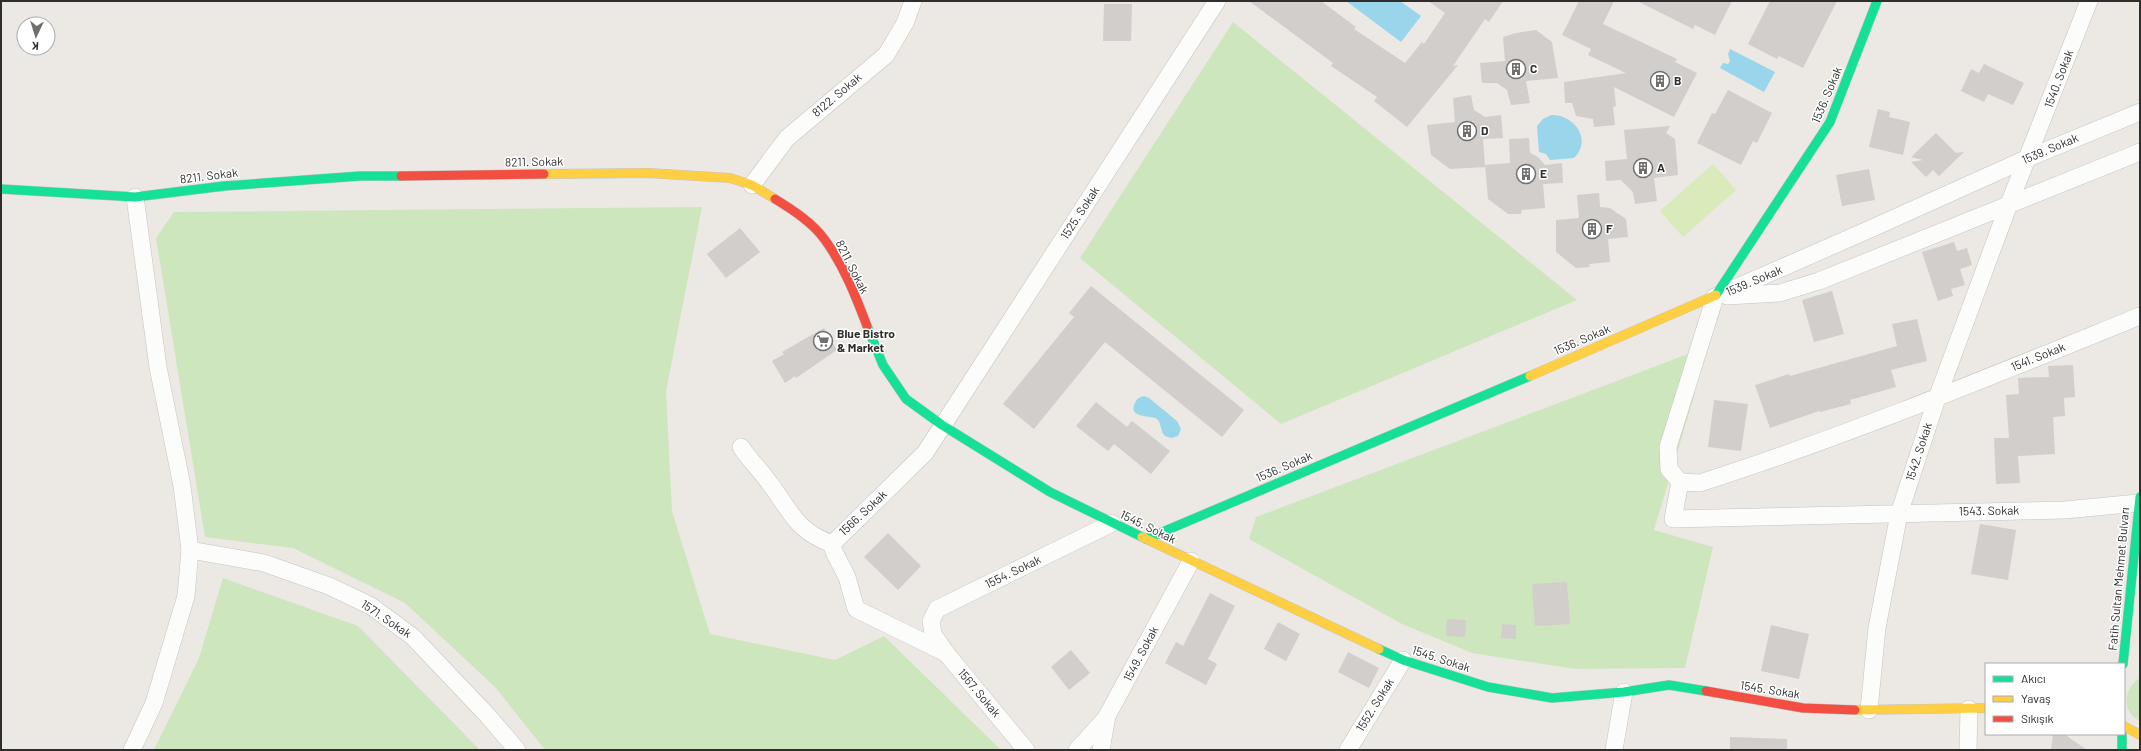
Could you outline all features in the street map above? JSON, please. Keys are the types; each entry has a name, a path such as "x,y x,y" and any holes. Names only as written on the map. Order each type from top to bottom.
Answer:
{"street":[{"name":"8122. Sokak","path":"752,185 787,138 886,55 905,23 913,1"},
{"name":"1525. Sokak","path":"942,425 1217,1"},
{"name":"1536. Sokak","path":"1146,538 1715,297 1830,122 1877,1"},
{"name":"1540. Sokak","path":"2009,204 2090,1"},
{"name":"1539. Sokak","path":"1715,297 2028,158 2140,112"},
{"name":"1539. Sokak","path":"1715,297 1780,293 1819,281 2140,152"},
{"name":"8211. Sokak","path":"1,189 135,197 224,186 360,176 648,173 730,178 752,185 796,212 825,240 852,288 883,365 906,399 942,425"},
{"path":"132,750 154,703 186,596 190,550 182,486 158,367 135,197"},
{"name":"1542. Sokak","path":"1869,710 1877,628 1899,514 1937,398 2009,204"},
{"path":"1680,482 1669,469 1668,447 1715,297"},
{"name":"1541. Sokak","path":"1680,482 1700,483 1736,472 1937,398 2140,316"},
{"name":"1545. Sokak","path":"942,425 1050,492 1191,561 1403,660 1488,687 1552,698 1624,692 1669,685 1803,708 1869,710 1985,708"},
{"name":"1566. Sokak","path":"942,425 925,453 832,544 847,577 856,609 946,653"},
{"path":"741,447 769,481 795,520 813,535 832,544"},
{"name":"1543. Sokak","path":"1680,482 1674,519 2065,510 2139,500"},
{"name":"Fatih Sultan Mehmet Bulvarı","path":"2128,664 2139,500"},
{"name":"1554. Sokak","path":"933,634 931,621 937,609 1112,522"},
{"name":"1571. Sokak","path":"190,550 264,563 329,586 371,606 413,637 488,716 517,750"},
{"name":"1549. Sokak","path":"1101,750 1107,716 1191,561"},
{"name":"1567. Sokak","path":"933,634 946,653 1026,750"},
{"name":"1552. Sokak","path":"1348,750 1403,660"},
{"path":"1614,750 1624,692"},
{"path":"1968,750 1969,709"},
{"path":"1077,750 1107,716"},
{"path":"2125,727 2140,735"},
{"path":"2122,735 2122,750"}],"green space":[{"path":"1233,22 1577,300 1281,424 1080,258"},
{"path":"1713,164 1736,190 1683,237 1660,211"},
{"path":"702,207 666,391 672,511 710,634 835,660 884,636 1001,750 545,750 496,688 405,603 293,548 205,537 156,238 174,212"},
{"path":"1688,354 1695,393 1654,530 1713,547 1685,668 1575,669 1472,653 1402,624 1249,539 1256,517"},
{"path":"223,578 358,626 480,750 154,750 199,658"},
{"path":"2140,678 2140,721 2130,712 2126,700 2130,688 2134,682"}],"water":[{"path":"1346,1 1400,1 1421,16 1401,42"},
{"path":"1730,49 1775,72 1764,92 1720,68 1723,63 1728,64 1730,61 1728,54"},
{"path":"1551,115 1567,119 1578,129 1582,144 1574,158 1550,160 1546,154 1539,152 1537,126 1543,119"},
{"path":"1144,396 1149,398 1177,421 1181,429 1178,436 1171,438 1165,436 1157,419 1136,414 1134,407 1136,401"}],"building":[{"path":"1249,1 1321,1 1356,27 1354,29 1405,63 1422,42 1424,44 1445,13 1428,1 1503,1 1489,22 1485,19 1453,66 1458,65 1407,127 1374,101 1377,97 1331,66 1333,63"},
{"path":"1579,1 1614,1 1603,24 1677,59 1675,62 1697,73 1674,117 1614,87 1616,106 1613,107 1615,125 1594,127 1593,119 1576,116 1572,103 1565,103 1564,82 1626,73 1588,55 1591,49 1562,35"},
{"path":"1637,1 1732,1 1715,35 1695,25 1693,29"},
{"path":"1770,1 1837,1 1803,68 1779,56 1777,59 1748,44"},
{"path":"1104,4 1132,4 1131,41 1103,41"},
{"name":"C","path":"1536,30 1552,42 1558,78 1526,81 1530,103 1511,105 1507,90 1497,83 1482,83 1480,63 1505,61 1503,37 1516,33"},
{"path":"1984,64 2024,83 2013,105 1988,94 1984,102 1961,91 1971,69 1979,73"},
{"path":"1728,90 1772,113 1757,143 1753,141 1741,165 1697,143 1712,113 1715,114"},
{"name":"D","path":"1471,95 1474,110 1485,117 1501,115 1503,138 1483,139 1485,167 1450,169 1431,155 1427,125 1455,122 1453,98"},
{"path":"1878,109 1890,112 1889,117 1910,122 1903,155 1869,147"},
{"name":"A","path":"1670,126 1666,133 1675,139 1678,175 1654,178 1657,201 1635,204 1633,192 1621,180 1606,181 1605,161 1627,159 1624,130"},
{"path":"1936,133 1956,153 1964,152 1939,176 1933,170 1926,177 1911,162 1923,160 1911,157"},
{"name":"E","path":"1529,138 1530,153 1538,157 1545,165 1562,163 1563,183 1543,184 1545,208 1522,210 1521,214 1508,214 1488,199 1485,165 1510,163 1509,139"},
{"path":"1869,169 1875,200 1842,206 1836,175"},
{"name":"F","path":"1599,193 1600,207 1610,208 1626,219 1628,237 1608,239 1610,262 1589,264 1590,267 1576,268 1556,252 1556,220 1579,218 1577,195"},
{"path":"740,228 760,252 726,278 707,254"},
{"path":"1954,242 1957,251 1967,248 1972,265 1960,269 1965,285 1951,289 1953,296 1938,301 1922,252"},
{"path":"1091,286 1244,410 1222,437 1105,342 1034,429 1003,404 1074,317 1069,313"},
{"path":"1832,291 1844,334 1814,342 1802,300"},
{"path":"1917,319 1927,361 1891,370 1896,387 1850,400 1851,404 1819,411 1770,428 1755,385 1789,374 1790,376 1897,346 1892,324"},
{"path":"824,328 837,350 796,378 795,376 785,383 772,361 784,354 782,352"},
{"path":"2073,365 2075,397 2064,398 2065,416 2053,417 2055,454 2018,456 2020,483 1996,484 1994,438 2009,438 2006,395 2019,394 2018,378 2049,377 2048,366"},
{"path":"1714,400 1748,404 1741,451 1708,447"},
{"path":"1096,402 1127,427 1132,421 1170,451 1151,474 1114,444 1108,451 1076,426"},
{"path":"1980,524 2016,530 2008,580 1971,574"},
{"path":"888,533 921,566 898,590 864,557"},
{"path":"1567,582 1570,624 1535,626 1532,584"},
{"path":"1210,593 1235,606 1208,659 1217,664 1206,685 1165,663 1176,642 1183,646"},
{"path":"1447,619 1466,620 1465,637 1446,636"},
{"path":"1278,622 1300,634 1286,661 1264,649"},
{"path":"1502,624 1516,625 1516,639 1501,638"},
{"path":"1771,625 1809,634 1799,679 1761,671"},
{"path":"1071,650 1090,673 1069,690 1051,667"},
{"path":"1348,652 1379,668 1369,688 1338,672"},
{"path":"2053,735 2065,735 2087,750 2051,750"},
{"path":"1730,737 1787,739 1787,750 1730,750"}],"traffic: fast":[{"path":"1716,295 1830,122 1877,1"},
{"path":"1,189 135,197 224,186 360,176 401,176"},
{"path":"867,326 883,365 906,399 942,425 1050,492 1142,537"},
{"path":"1146,539 1530,376"},
{"path":"2123,663 2140,497"},
{"path":"1379,649 1403,660 1488,687 1552,698 1624,692 1669,685 1706,691"},
{"path":"2122,735 2122,750"}],"traffic: slow":[{"path":"544,174 648,173 730,178 752,185 775,199"},
{"path":"1530,376 1716,295"},
{"path":"1142,537 1379,649"},
{"path":"1855,710 1985,708"},
{"path":"2125,727 2140,735"}],"traffic: jam":[{"path":"401,176 544,174"},
{"path":"775,199 809,222 825,240 844,271 867,326"},
{"path":"1706,691 1803,708 1855,710"}],"place":[{"name":"C","path":"1516,69"},
{"name":"B","path":"1660,81"},
{"name":"D","path":"1467,131"},
{"name":"A","path":"1643,168"},
{"name":"E","path":"1526,174"},
{"name":"F","path":"1592,229"},
{"name":"Blue Bistro & Market","path":"823,341"}]}
